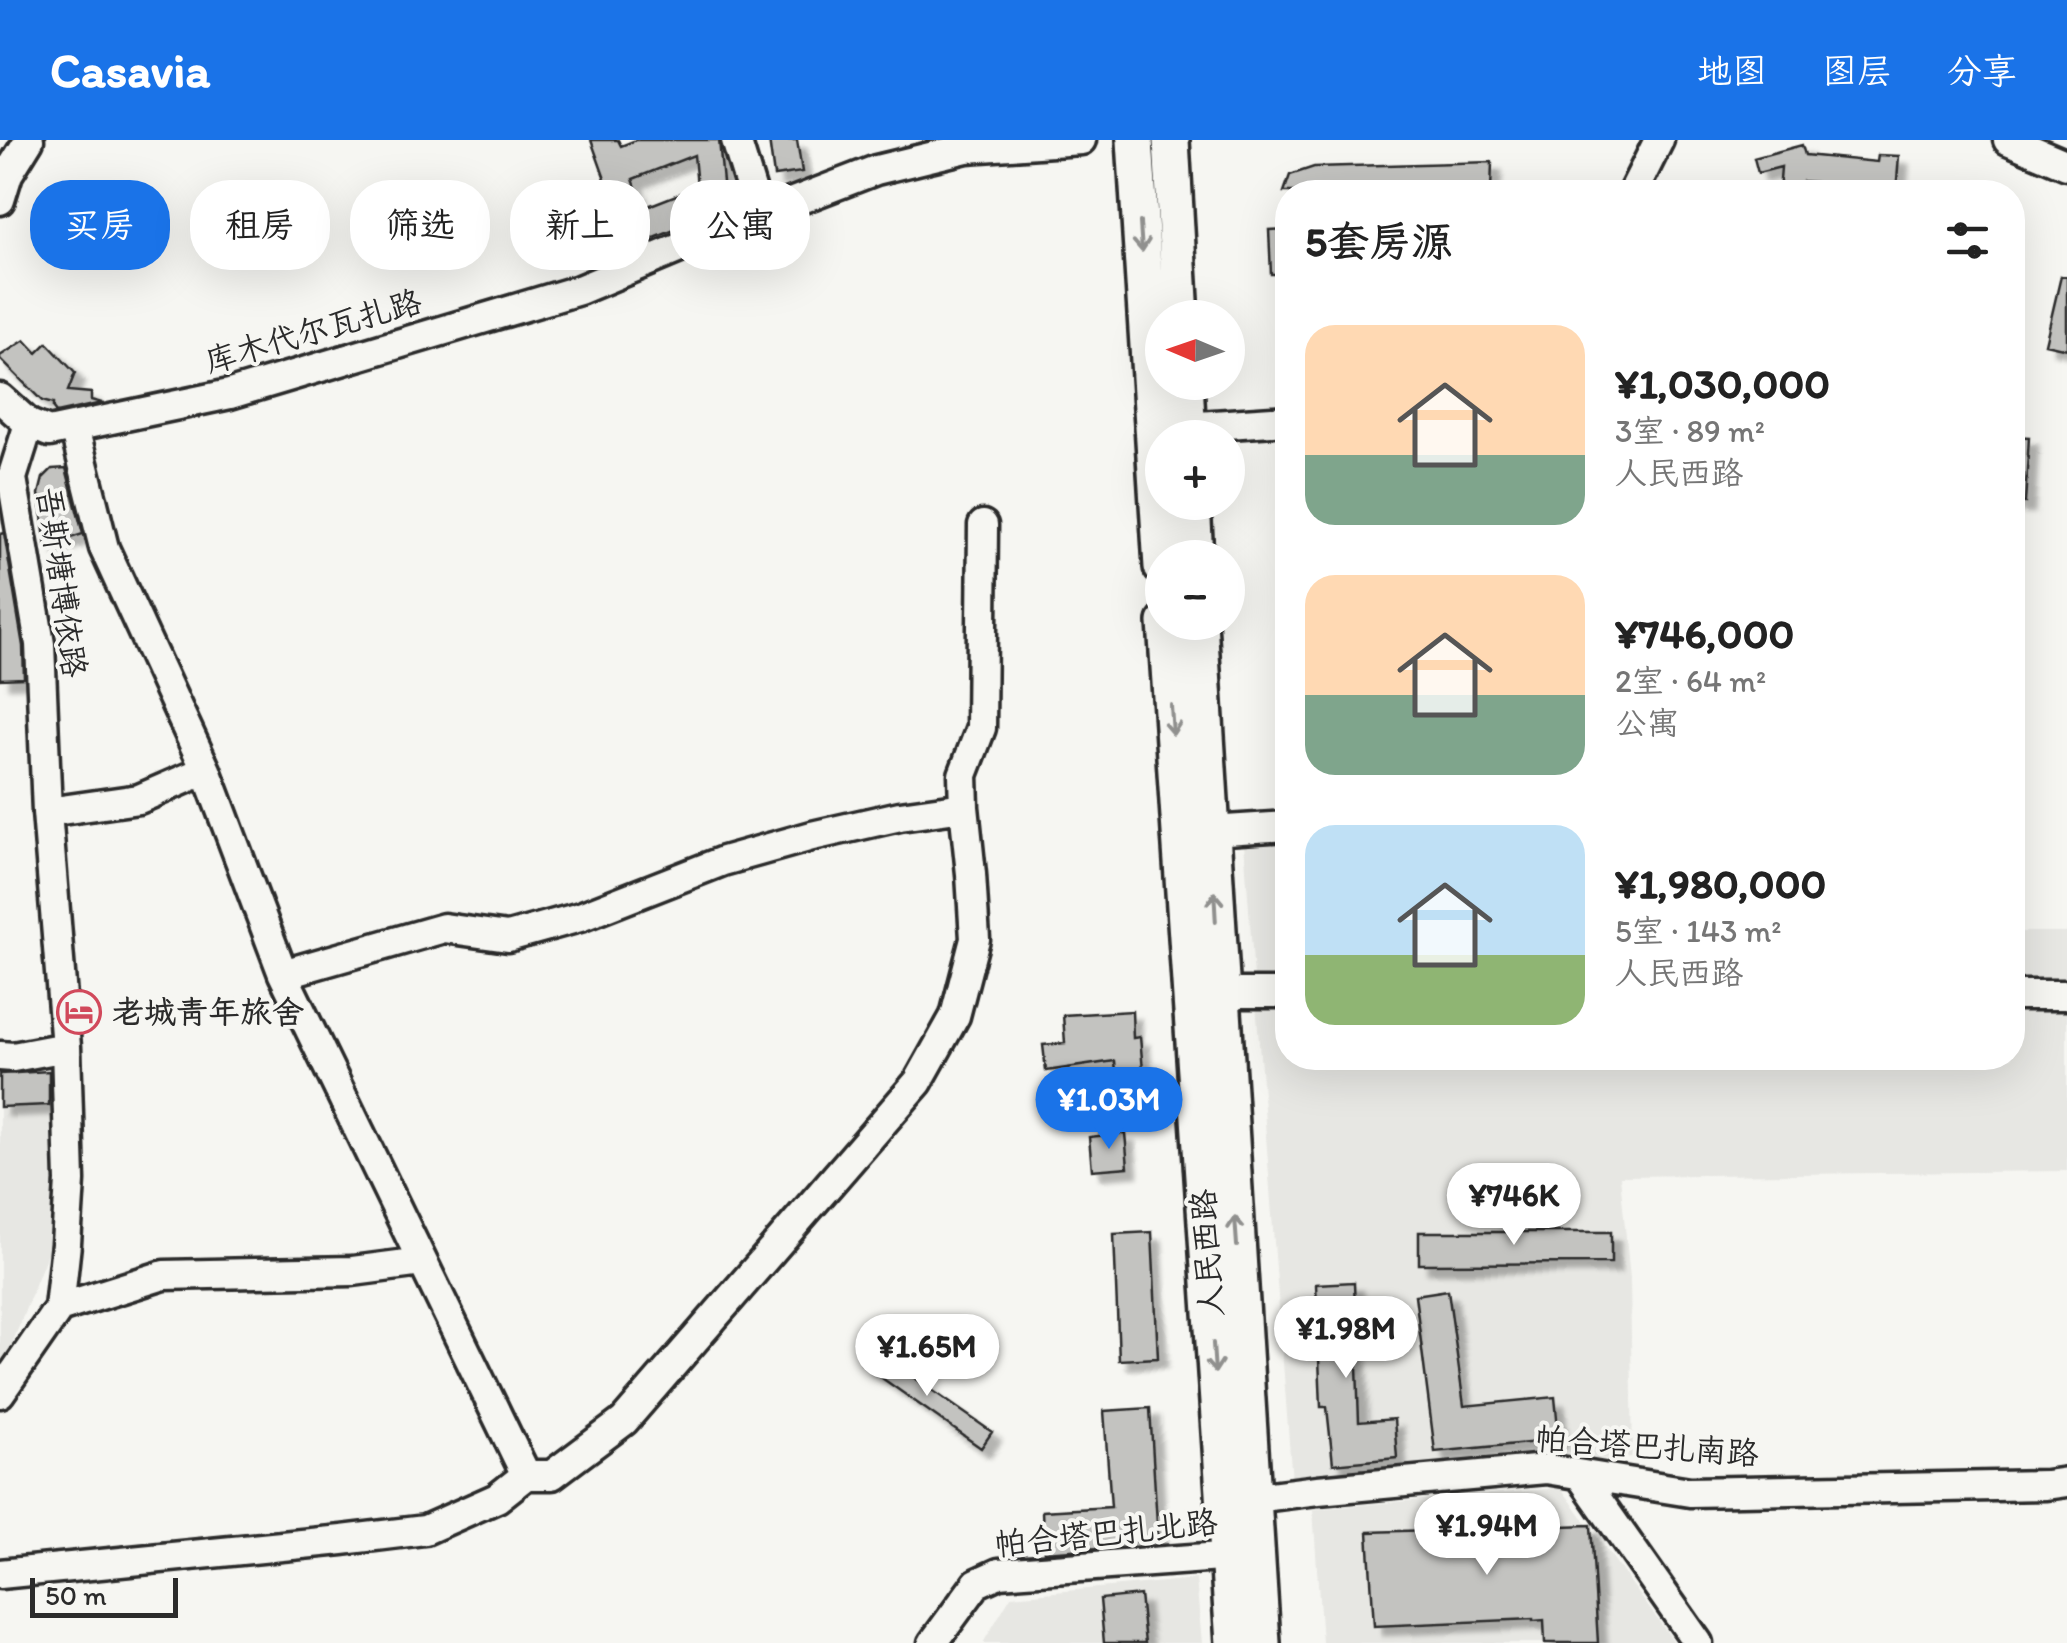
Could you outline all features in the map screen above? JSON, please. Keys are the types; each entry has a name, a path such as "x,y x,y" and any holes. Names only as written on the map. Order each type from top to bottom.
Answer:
{"main road":[{"path":"1135,140 1174,420"},
{"path":"1171,140 1180,300"},
{"name":"人民西路","path":"1167,640 1242,1555 1262,1643"},
{"name":"人民西路","path":"1200,640 1220,993 1238,1500"},
{"name":"人民西路","path":"1234,1643 1242,1555"}],"street":[{"path":"0,200 8,174 30,140"},
{"path":"736,140 748,180"},
{"name":"库木代尔瓦扎路","path":"810,195 876,170 966,148 1081,140"},
{"path":"1639,180 1659,140"},
{"path":"2008,140 2067,165"},
{"name":"库木代尔瓦扎路","path":"29,424 50,432 230,394 579,290 670,252"},
{"path":"0,398 29,424"},
{"path":"1245,424 1275,421"},
{"name":"吾斯塘博依路","path":"0,1393 59,1308 70,1181 66,1047 47,812 40,644 12,478 29,424"},
{"path":"74,426 104,548 206,770 283,974 526,1476"},
{"path":"0,1574 425,1530 497,1498 526,1476 552,1475 624,1421 918,1082 955,1016 975,939 964,774 981,728 983,525"},
{"path":"47,812 139,799 206,770"},
{"path":"283,974 444,928 508,936 580,917 723,861 900,816 964,807"},
{"path":"1211,831 1275,827"},
{"path":"1220,993 1275,993"},
{"path":"2025,995 2067,995"},
{"path":"0,1056 66,1047"},
{"path":"59,1308 164,1275 354,1271 422,1262"},
{"name":"帕合塔巴扎南路","path":"1238,1500 1546,1469 1690,1492 2067,1482"},
{"path":"1580,1474 1698,1643"},
{"name":"帕合塔巴扎北路","path":"933,1643 977,1583 999,1573 1242,1555"}],"shaded area":[{"path":"1275,841 1275,1070 2025,1070 2025,932 2067,932 2067,1171 1620,1176 1630,1278 1633,1457 1292,1482 1244,843"},
{"path":"57,1062 59,1223 0,1375 0,1065"},
{"path":"1561,1488 1675,1643 1322,1643 1313,1509"},
{"path":"1196,1579 1202,1643 983,1643 1011,1596"}],"building":[{"path":"591,140 618,140 621,146 636,140 719,140 723,180 696,180 694,155 633,180 605,180"},
{"path":"769,140 797,140 802,172 774,176"},
{"path":"1802,145 1805,155 1877,162 1878,155 1899,156 1897,180 1780,180 1781,167 1758,173 1754,158"},
{"path":"1492,162 1491,180 1288,180 1290,175 1314,167"},
{"path":"670,198 670,232 650,240 650,205"},
{"path":"1269,230 1275,230 1275,274 1271,274"},
{"path":"2061,276 2067,277 2067,349 2045,344"},
{"path":"25,340 37,353 47,343 75,373 68,391 91,393 91,400 102,403 56,413 53,404 42,401 0,359"},
{"path":"2025,437 2029,437 2025,503"},
{"path":"66,468 83,534 46,546 39,494 43,478 52,469"},
{"path":"4,533 23,646 24,678 0,679 0,534"},
{"path":"1132,1011 1133,1038 1140,1037 1147,1114 1120,1116 1115,1061 1046,1071 1043,1045 1065,1043 1063,1015"},
{"path":"49,1071 49,1105 0,1107 0,1074"},
{"path":"1125,1133 1128,1167 1092,1170 1089,1137"},
{"path":"1152,1232 1158,1358 1119,1360 1114,1234"},
{"path":"1419,1232 1611,1232 1611,1263 1419,1264"},
{"path":"1354,1282 1359,1422 1394,1419 1397,1458 1333,1464 1327,1407 1321,1407 1316,1284"},
{"path":"1448,1290 1464,1406 1555,1397 1559,1440 1435,1452 1415,1295"},
{"path":"873,1349 992,1432 981,1448 862,1364"},
{"path":"1150,1408 1158,1540 1099,1543 1099,1548 1044,1552 1042,1511 1111,1507 1104,1411"},
{"path":"1591,1525 1598,1643 1545,1643 1544,1620 1533,1619 1374,1626 1368,1532"},
{"path":"1140,1595 1145,1643 1104,1643 1100,1599"}],"place":[{"name":"老城青年旅舍","path":"79,1012"}]}
